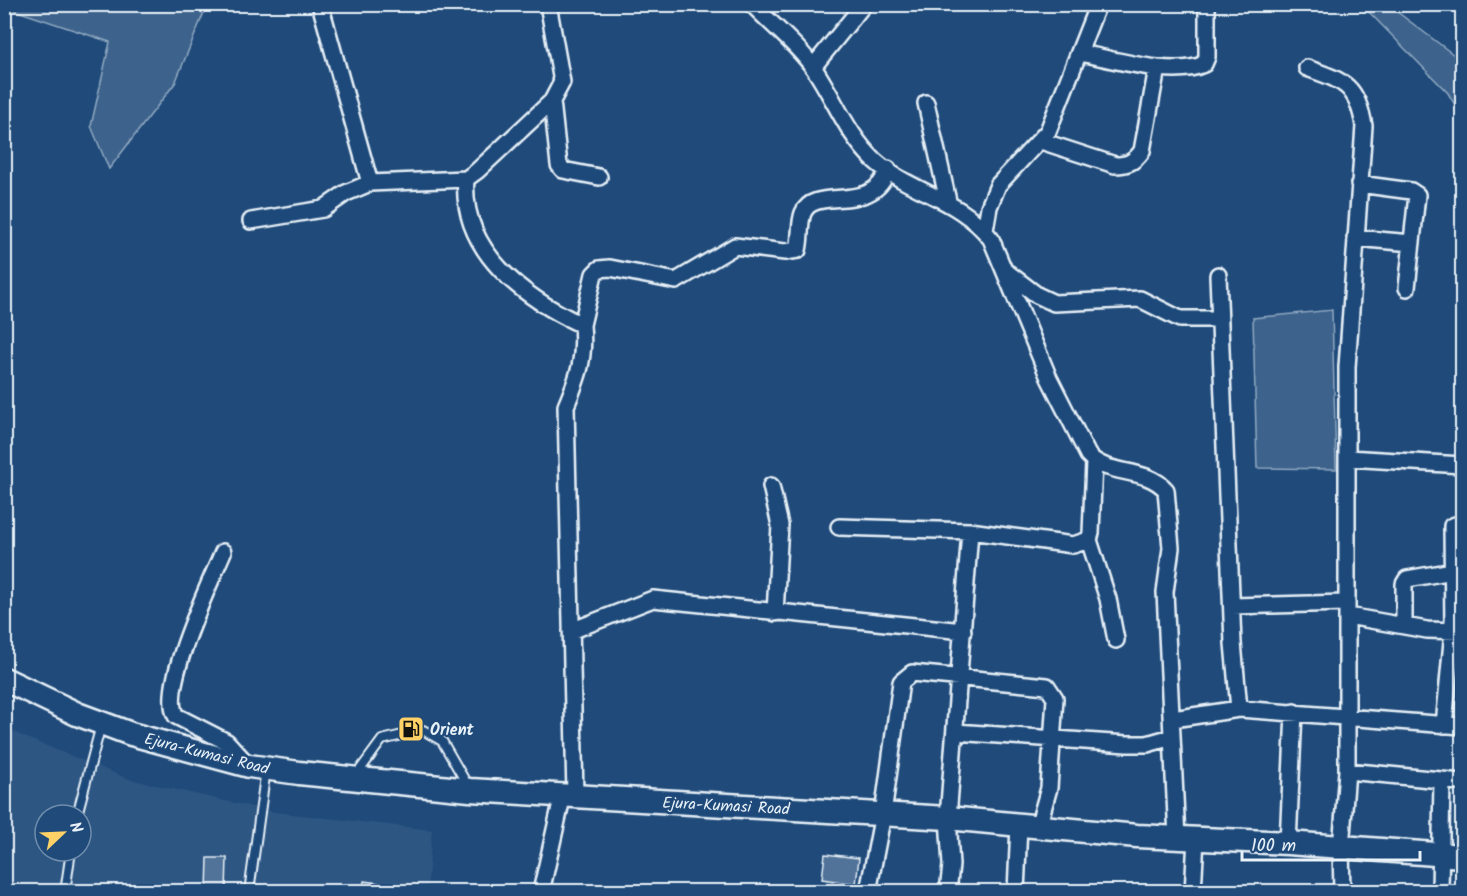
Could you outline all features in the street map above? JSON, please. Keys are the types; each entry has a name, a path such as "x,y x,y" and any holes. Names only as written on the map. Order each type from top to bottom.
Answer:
{"main road":[{"name":"Ejura-Kumasi Road","path":"4,679 102,724 200,754 258,767 353,779 470,790 948,818 1187,839 1288,843 1462,856"}],"street":[{"path":"320,4 370,183"},
{"path":"251,221 322,209 346,193 370,183 466,179 552,101 562,82 548,4"},
{"path":"752,4 813,67 856,139 876,162 908,183 948,201 984,230 995,246 1064,411 1082,446 1094,462 1155,479 1166,490 1170,548 1165,592 1173,719 1172,737 1193,891"},
{"path":"813,67 864,4"},
{"path":"984,230 989,207 998,185 1048,131 1098,4"},
{"path":"1080,53 1157,68 1196,68 1204,64 1207,57 1207,4"},
{"path":"1041,141 1115,165 1126,165 1136,159 1142,151 1157,68"},
{"path":"1307,68 1342,81 1349,87 1362,113 1364,126 1347,367 1347,771 1341,848 1342,891"},
{"path":"552,101 558,165 563,170 599,177"},
{"path":"926,103 948,201"},
{"path":"541,891 569,794 572,631 566,406 581,372 584,350 582,325 594,274 599,269 609,268 676,281 735,246 785,252 798,250 803,213 810,205 873,192 884,182 888,169"},
{"path":"466,179 465,191 472,224 495,264 519,289 550,310 582,325"},
{"path":"1359,184 1415,193 1407,288"},
{"path":"1355,238 1412,243"},
{"path":"1006,271 1037,295 1054,303 1140,299 1180,319 1218,319"},
{"path":"1218,275 1218,319 1239,709"},
{"path":"1348,458 1462,465"},
{"path":"1094,462 1089,540 1108,599 1116,640"},
{"path":"771,486 780,525 775,613"},
{"path":"1444,724 1458,631 1452,526 1462,523"},
{"path":"839,527 970,531 1073,545 1089,540"},
{"path":"948,891 951,865 948,818 970,531"},
{"path":"223,552 187,635 170,700 176,716 227,742 258,767"},
{"path":"1404,626 1404,584 1407,579 1453,571"},
{"path":"572,631 653,600 963,631"},
{"path":"1232,606 1347,610 1404,626 1458,631"},
{"path":"868,891 883,814 902,682 912,673 1047,686 1055,698 1049,788 1028,826 1016,891"},
{"path":"1173,719 1239,709 1462,726"},
{"path":"1288,843 1294,712"},
{"path":"955,732 1127,744 1147,744 1172,737"},
{"path":"1347,771 1462,782"},
{"path":"1440,891 1442,780"}],"lane":[{"path":"80,803 102,724"},
{"path":"353,779 382,740 423,730 442,741 470,790"},
{"path":"249,891 258,767"},
{"path":"65,891 69,863"}],"path":[{"path":"1242,4 1258,10"}],"shaded area":[{"path":"5,4 207,5 175,83 109,169 91,126 110,42 5,7"},
{"path":"1356,5 1388,5 1462,61 1462,117 1448,93 1370,13"},
{"path":"1332,310 1336,469 1257,468 1253,318"},
{"path":"4,726 22,736 129,779 274,812 432,830 427,891 5,891"}],"building":[{"path":"825,854 859,858 856,884 822,879"},
{"path":"208,858 227,858 226,891 207,891"},
{"path":"364,881 378,883 377,891 363,891"}],"place":[{"name":"Orient","path":"411,729"}]}
